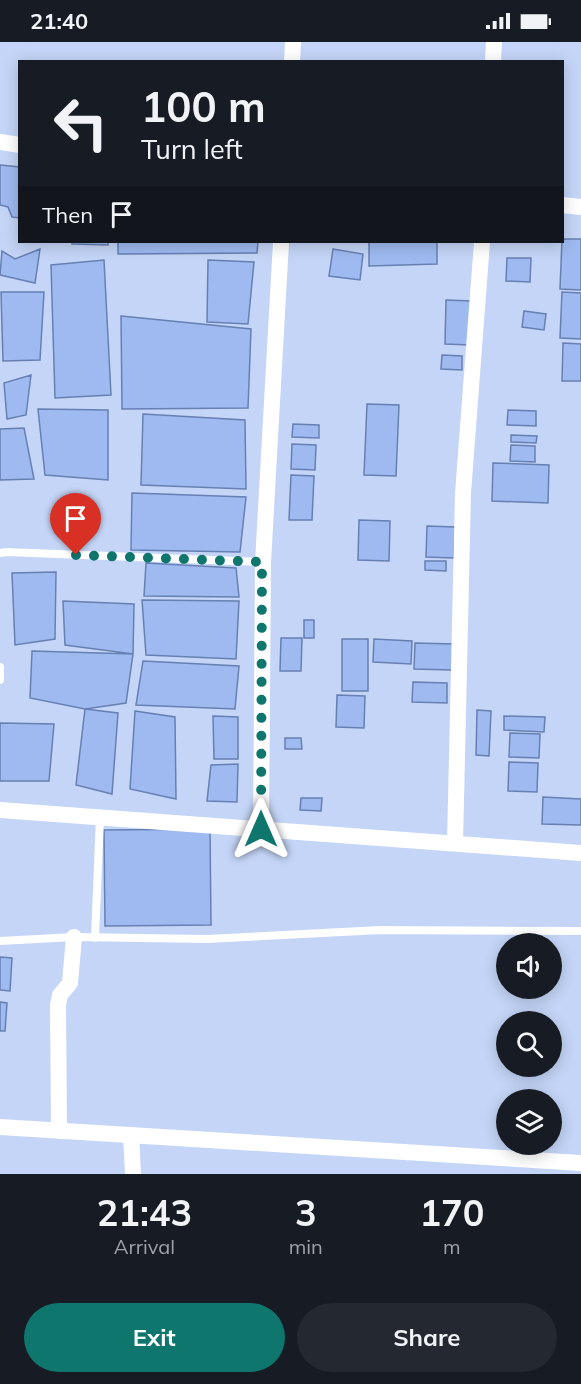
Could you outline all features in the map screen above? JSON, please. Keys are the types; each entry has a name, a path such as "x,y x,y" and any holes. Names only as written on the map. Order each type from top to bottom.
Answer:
{"street":[{"path":"292,60 293,42"},
{"path":"493,60 494,42"},
{"path":"0,142 18,145"},
{"path":"564,205 581,207"},
{"path":"261,829 262,562 280,243"},
{"path":"455,843 463,493 482,243"},
{"path":"0,810 581,853"},
{"path":"59,1131 58,1005 60,996 70,983 74,937"},
{"path":"0,1127 581,1163"},
{"path":"131,1135 133,1174"}],"lane":[{"path":"0,553 262,562"},
{"path":"0,667 0,680"},
{"path":"95,938 100,817"},
{"path":"0,941 74,937 207,939 381,930 581,931"}],"building":[{"path":"0,165 18,167 18,218 12,217 8,207 0,205"},
{"path":"564,239 581,239 581,290 560,289 562,243 564,243"},
{"path":"108,243 108,245 72,244"},
{"path":"118,243 258,243 257,253 118,254"},
{"path":"369,243 437,243 437,264 369,266"},
{"path":"40,249 35,283 0,275 2,251 15,259"},
{"path":"333,249 363,254 360,280 329,276"},
{"path":"507,258 531,258 530,282 506,281"},
{"path":"104,260 111,395 55,398 51,265"},
{"path":"208,260 254,262 248,324 207,322"},
{"path":"1,292 44,292 40,360 3,361"},
{"path":"562,292 581,293 581,339 560,338"},
{"path":"446,300 472,301 470,345 445,344"},
{"path":"524,311 546,314 544,330 522,327"},
{"path":"121,316 251,329 248,408 122,409"},
{"path":"563,343 581,344 581,381 562,381"},
{"path":"442,355 462,356 462,370 441,369"},
{"path":"31,375 26,415 7,419 4,383"},
{"path":"367,404 399,405 396,476 364,475"},
{"path":"38,409 108,410 108,480 45,475"},
{"path":"508,410 536,411 536,426 507,425"},
{"path":"143,414 245,420 246,489 141,485"},
{"path":"293,424 319,425 319,438 292,437"},
{"path":"24,428 34,479 0,480 0,429"},
{"path":"511,435 537,436 536,443 511,442"},
{"path":"292,444 316,445 315,470 291,469"},
{"path":"511,445 535,446 535,462 510,461"},
{"path":"493,463 549,465 548,503 492,501"},
{"path":"291,475 314,476 312,520 289,520"},
{"path":"132,493 246,497 240,552 131,550"},
{"path":"359,520 390,521 389,561 358,560"},
{"path":"427,526 455,527 454,558 426,557"},
{"path":"425,561 446,561 446,571 425,570"},
{"path":"146,563 236,568 239,597 144,596"},
{"path":"56,572 55,639 15,645 12,573"},
{"path":"142,600 239,601 236,659 146,655"},
{"path":"63,601 134,604 133,654 65,645"},
{"path":"304,620 314,620 314,638 304,638"},
{"path":"281,638 302,638 301,671 280,671"},
{"path":"342,639 368,639 368,691 342,691"},
{"path":"374,639 412,641 411,664 373,662"},
{"path":"415,643 453,644 452,670 414,669"},
{"path":"32,651 133,654 126,703 85,709 30,698"},
{"path":"143,661 239,666 235,709 136,705"},
{"path":"413,682 447,683 447,703 412,702"},
{"path":"337,695 365,696 364,728 336,727"},
{"path":"85,709 118,713 112,794 76,785"},
{"path":"477,710 491,711 489,756 476,755"},
{"path":"135,711 175,717 176,799 130,789"},
{"path":"213,716 238,717 238,759 214,759"},
{"path":"504,716 545,717 544,732 504,730"},
{"path":"0,723 54,724 49,781 0,781"},
{"path":"510,733 540,734 539,758 509,757"},
{"path":"285,738 301,738 302,749 285,749"},
{"path":"509,762 538,763 537,792 508,791"},
{"path":"238,764 237,802 207,801 211,765"},
{"path":"543,797 581,799 581,825 542,824"},
{"path":"301,798 322,798 321,811 300,810"},
{"path":"210,829 211,925 105,926 104,830"},
{"path":"0,957 12,958 10,991 0,990"},
{"path":"0,1002 7,1003 5,1031 0,1031"}],"route":[{"path":"76,555 262,562 261,829"}]}
